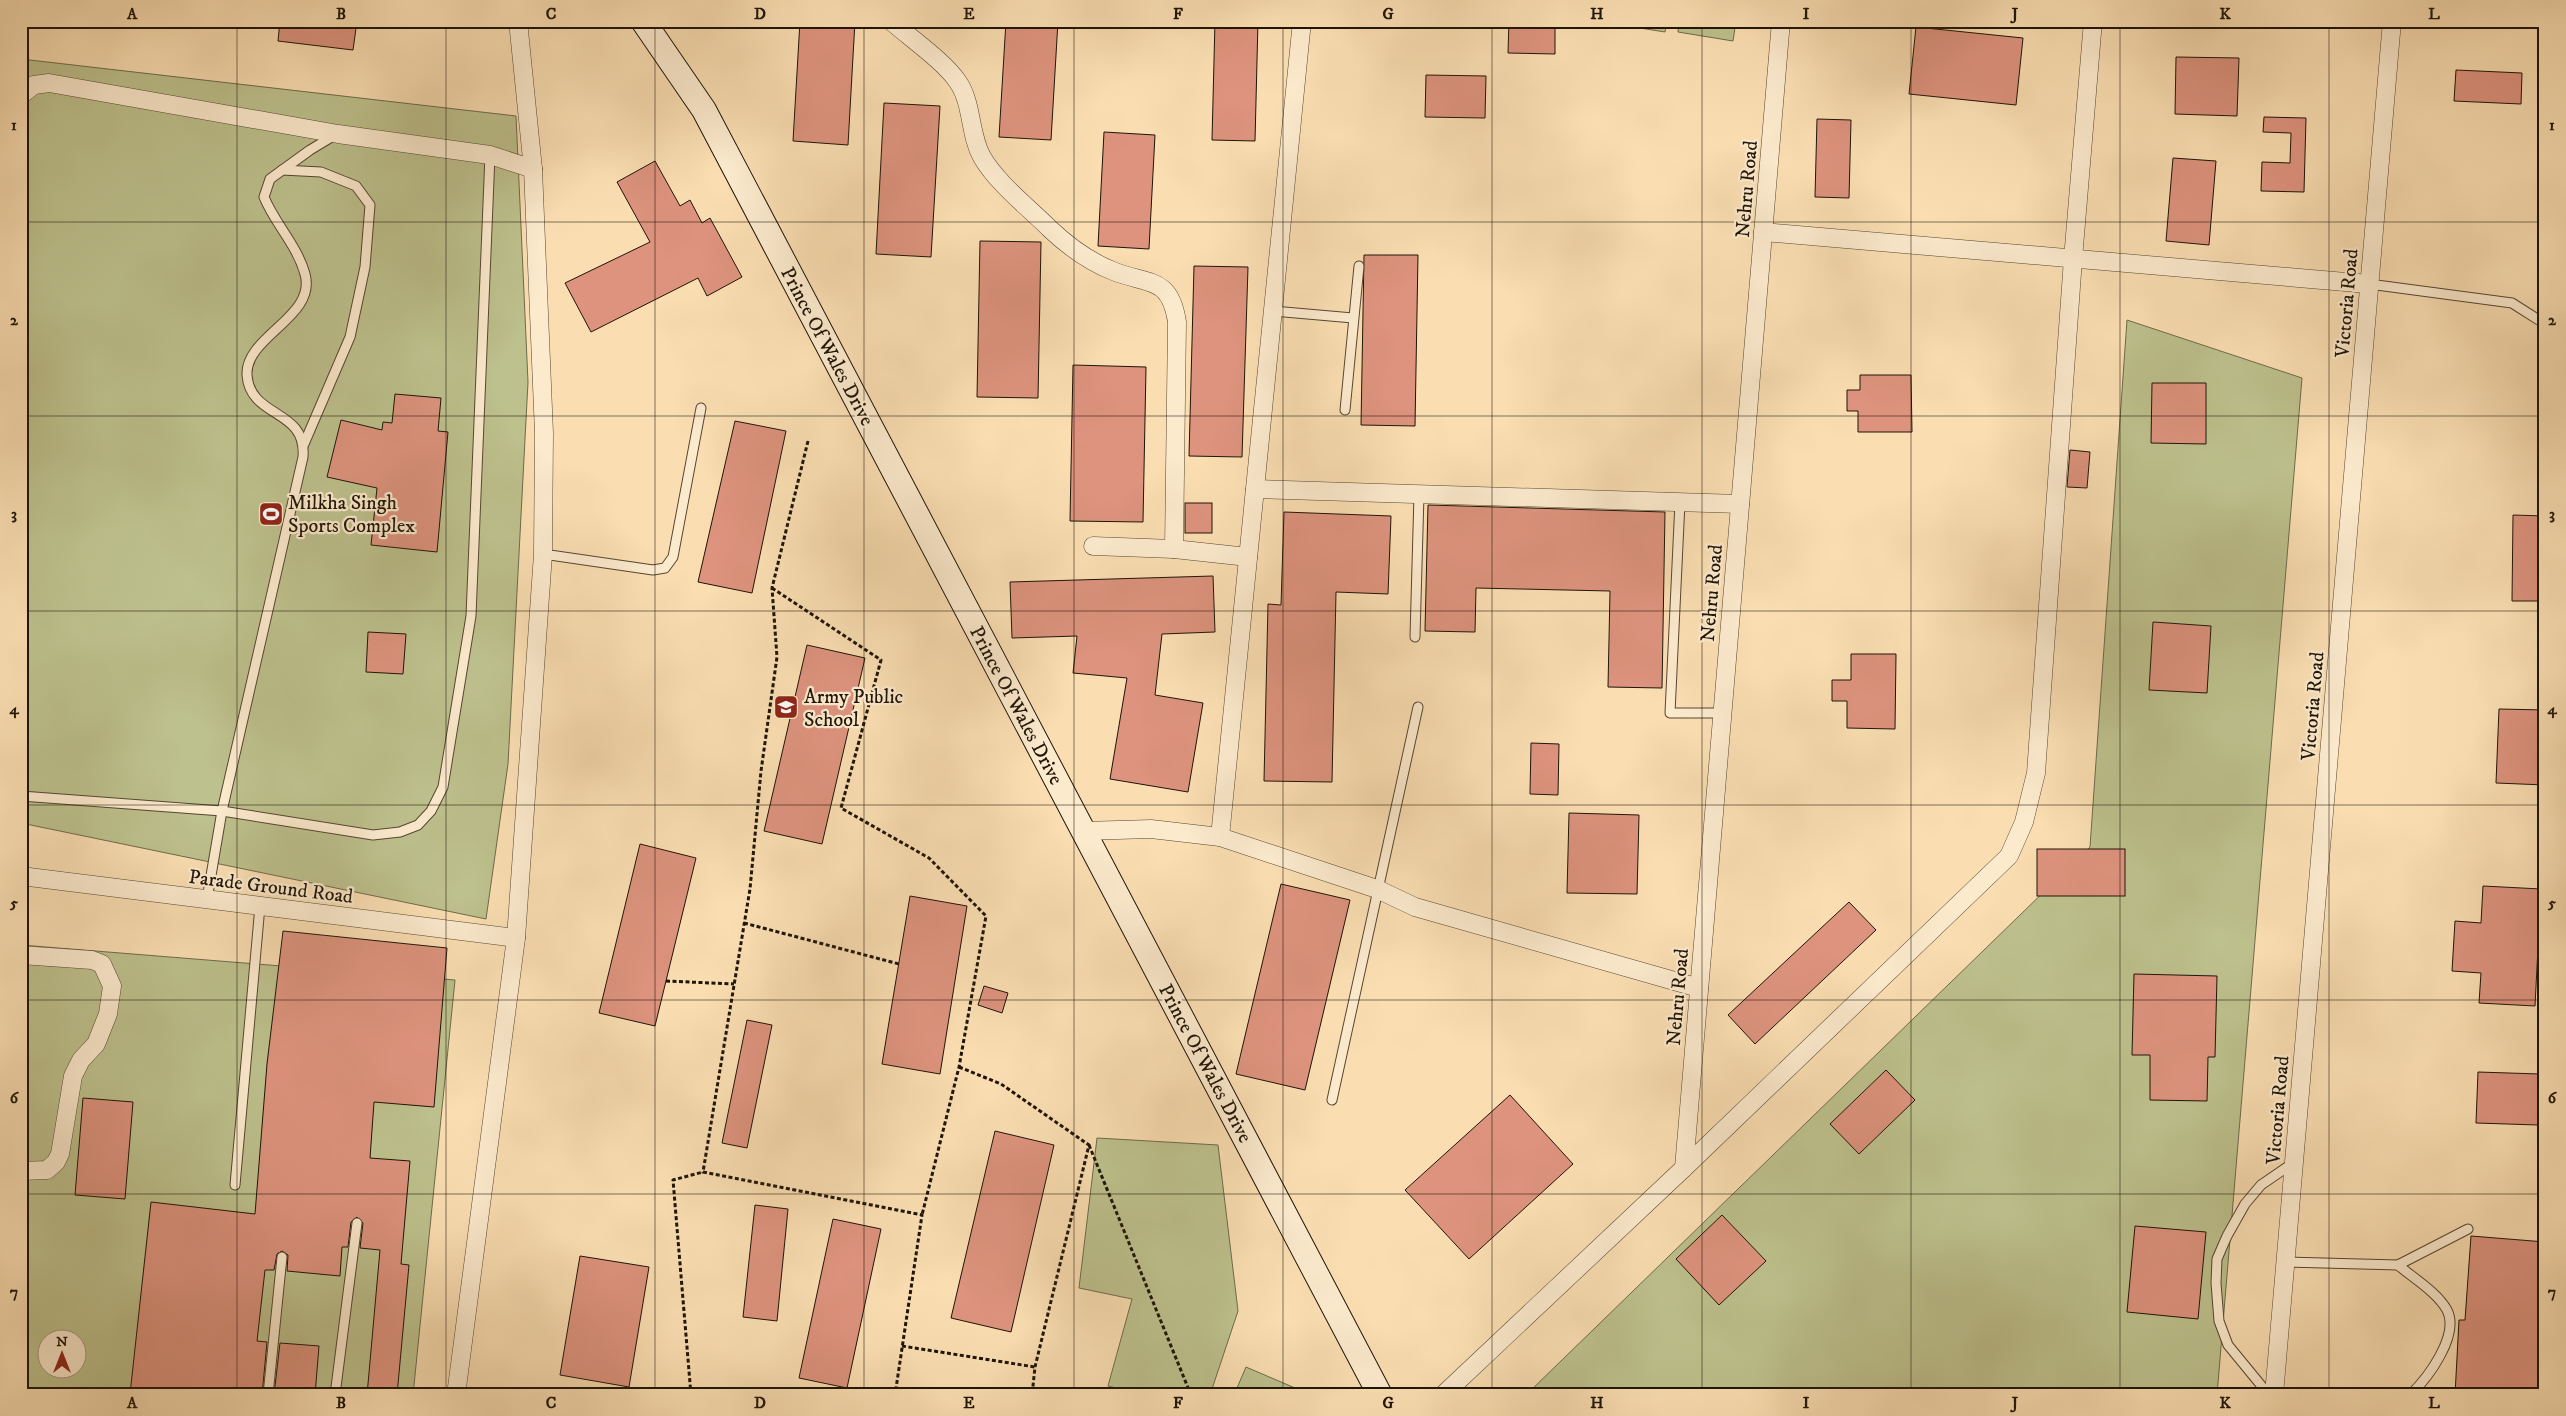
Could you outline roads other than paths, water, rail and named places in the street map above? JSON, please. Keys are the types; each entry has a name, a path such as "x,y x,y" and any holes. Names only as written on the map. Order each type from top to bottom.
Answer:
{"main road":[{"name":"Prince Of Wales Drive","path":"642,21 704,110 1380,1395"}],"street":[{"path":"456,1395 516,938 543,554 544,433 533,169 518,21"},
{"path":"890,21 958,82 966,100 973,134 982,158 1010,190 1058,236 1086,257 1113,271 1152,281 1166,290 1174,306 1177,322 1174,549"},
{"path":"1220,837 1302,21"},
{"name":"Nehru Road","path":"1684,1168 1781,21"},
{"path":"1443,1395 1684,1168 2008,856 2024,822 2036,773 2073,259 2093,21"},
{"name":"Victoria Road","path":"2274,1395 2392,21"},
{"path":"21,95 34,85 49,83 338,134 490,155 533,169"},
{"path":"1764,232 2370,284"},
{"path":"1255,489 1740,504"},
{"path":"1093,546 1174,549 1248,557"},
{"path":"1083,831 1152,830 1220,837 1377,889 1416,907 1699,988"},
{"name":"Parade Ground Road","path":"21,876 516,938"},
{"path":"21,954 92,960 102,964 112,986 108,1014 96,1044 81,1060 73,1076 60,1154 56,1162 47,1170 21,1171"}],"lane":[{"path":"304,444 294,425 263,405 250,390 247,373 253,354 302,302 307,290 305,274 291,244 271,216 264,197 270,179 338,134"},
{"path":"21,796 222,811 373,835 400,832 418,825 431,811 443,787 471,616 490,155"},
{"path":"207,899 222,811 303,457 304,444 350,336 365,267 370,205 356,186 321,172 282,170"},
{"path":"1345,410 1359,266"},
{"path":"2370,284 2512,303 2545,324"},
{"path":"1273,311 1353,318"},
{"path":"543,554 653,570 665,568 673,557 701,408"},
{"path":"1416,638 1419,494"},
{"path":"1680,502 1670,713 1722,713"},
{"path":"1332,1100 1418,707"},
{"path":"235,1185 260,906"},
{"path":"2269,1395 2228,1345 2219,1321 2216,1283 2217,1259 2227,1236 2245,1204 2262,1185 2294,1163"},
{"path":"335,1395 357,1223"},
{"path":"2285,1262 2398,1265 2468,1229"},
{"path":"268,1395 282,1257"},
{"path":"2398,1265 2431,1292 2447,1310 2451,1328 2443,1350 2422,1383 2410,1395"}],"place":[{"name":"Milkha Singh Sports Complex","path":"271,514"},
{"name":"Army Public School","path":"786,707"}]}
